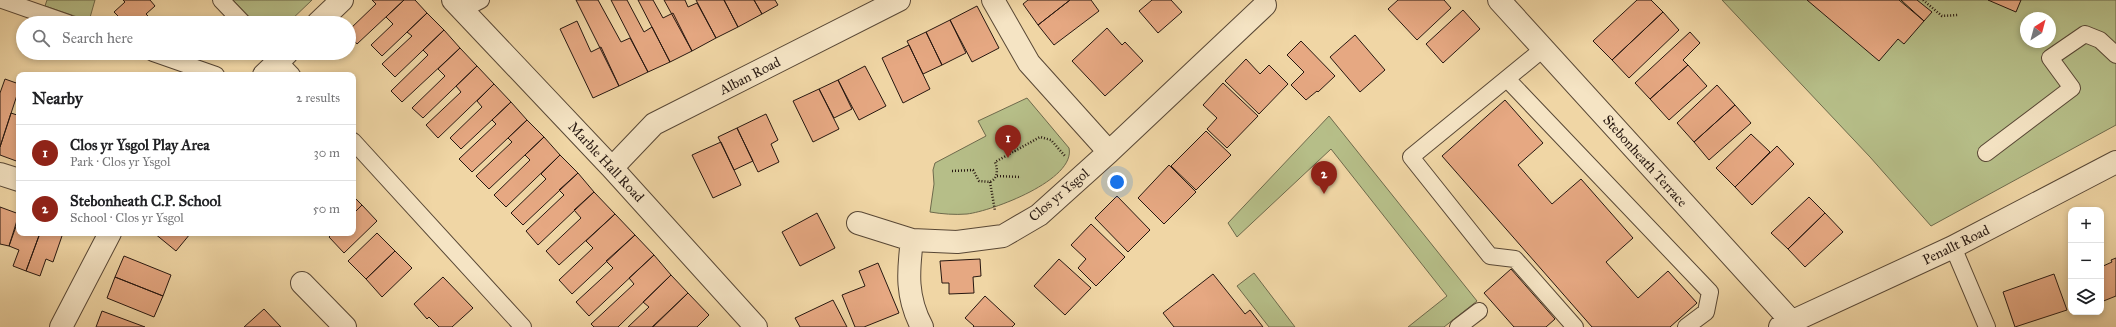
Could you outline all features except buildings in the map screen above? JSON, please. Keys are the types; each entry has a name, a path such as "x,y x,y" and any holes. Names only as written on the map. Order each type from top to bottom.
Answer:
{"street":[{"path":"325,16 342,0"},
{"path":"993,0 1029,63 1109,152"},
{"name":"Stebonheath Terrace","path":"1498,0 1786,324"},
{"name":"Alban Road","path":"612,168 654,124 896,1"},
{"name":"Marble Hall Road","path":"457,5 612,168 756,327"},
{"name":"Clos yr Ysgol","path":"858,223 912,240 957,242 1003,236 1039,215 1109,152 1265,5"},
{"name":"Penallt Road","path":"1786,324 1953,247 2116,162"},
{"path":"0,174 16,179"},
{"path":"61,327 108,236"},
{"path":"912,240 908,274 914,312 922,327"},
{"path":"302,283 345,327"}],"lane":[{"path":"2,0 48,16"},
{"path":"221,0 236,16"},
{"path":"457,5 481,0"},
{"path":"1986,153 2072,88 2050,58 2085,34 2100,40 2116,55"},
{"path":"1543,49 1411,157 1490,256 1515,259 1575,327"},
{"path":"173,60 207,72"},
{"path":"1507,79 1710,292 1706,312 1686,327"},
{"path":"356,144 523,327"},
{"path":"1953,247 1987,327"},
{"path":"1458,327 1479,311"}],"path":[{"path":"1923,0 1942,16 1958,15"},
{"path":"952,171 973,170 976,178 985,183 993,180 998,172 995,162 1040,137 1045,137 1051,140 1069,160"},
{"path":"1005,139 1015,151"},
{"path":"996,176 1021,177"}],"green space":[{"path":"47,0 95,0 90,16 74,16 45,6"},
{"path":"233,0 312,0 295,16 248,16"},
{"path":"1722,0 2116,0 2116,125 1931,226 1870,157"},
{"path":"1027,98 1069,148 1068,160 1060,171 1030,192 979,212 967,214 948,214 930,212 934,184 933,170 935,163 986,136 978,121"},
{"path":"1329,116 1477,301 1444,327 1408,327 1447,296 1331,149 1237,237 1228,223"},
{"path":"1254,273 1295,327 1269,327 1237,286"}],"place":[{"name":"Clos yr Ysgol Play Area","path":"1008,158"},
{"name":"Stebonheath C.P. School","path":"1324,194"}]}
